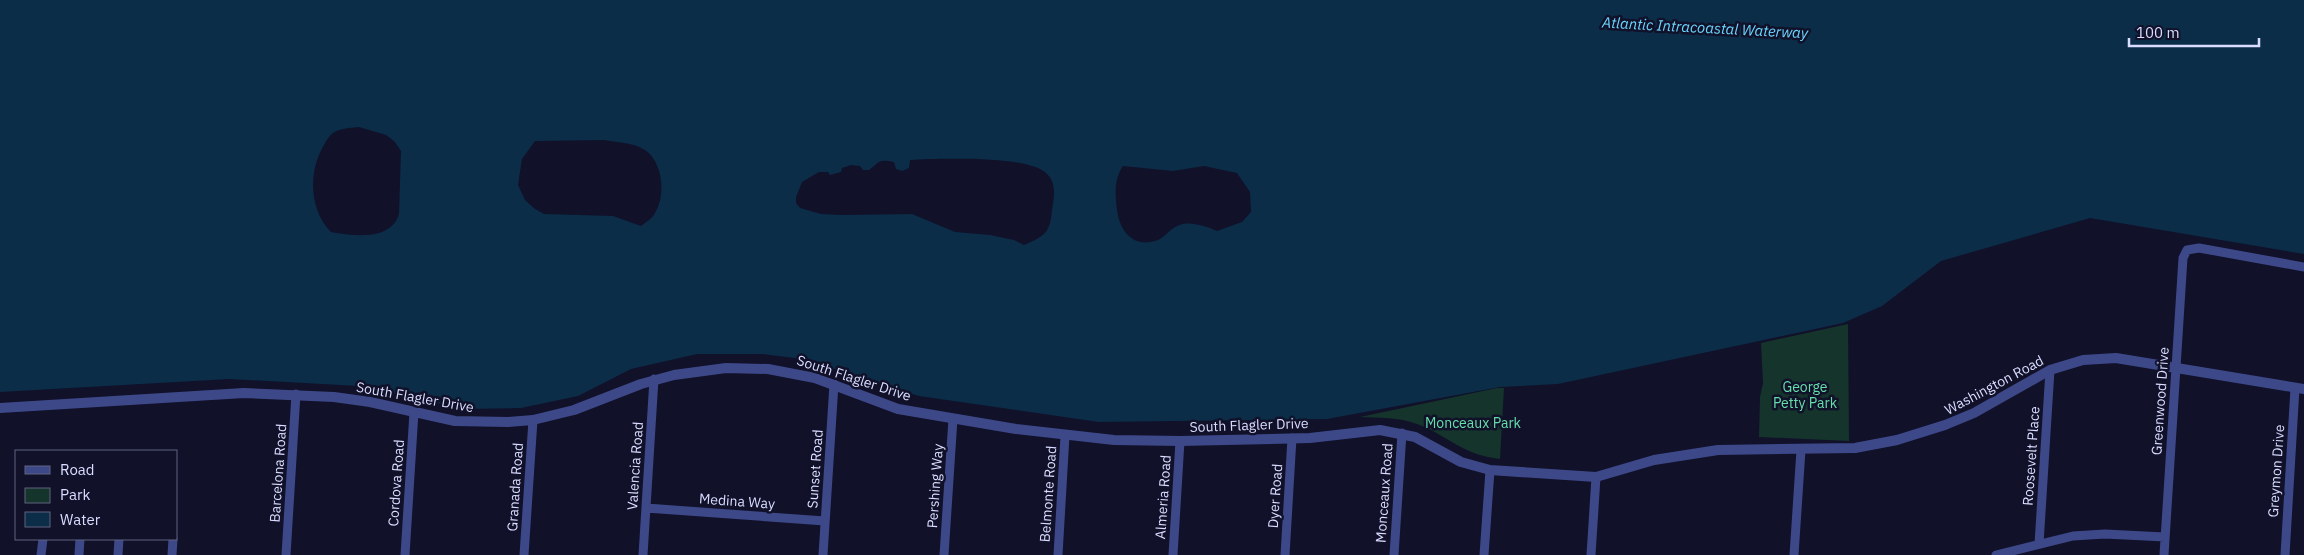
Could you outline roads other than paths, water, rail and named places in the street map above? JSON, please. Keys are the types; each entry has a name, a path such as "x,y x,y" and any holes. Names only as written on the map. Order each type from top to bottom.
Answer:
{"street":[{"name":"Greenwood Drive","path":"2164,555 2183,258 2187,250 2199,248 2304,266"},
{"name":"Washington Road","path":"1490,470 1596,477 1654,460 1718,450 1752,448 1801,450 1855,448 1924,433 1974,413 2050,370 2083,360 2116,358 2300,389"},
{"name":"South Flagler Drive","path":"0,408 244,392 296,394 370,402 455,421 482,423 533,420 574,410 654,379 698,370 744,367 791,372 834,384 898,409 1065,436 1114,440 1180,441 1292,438 1365,430 1402,433 1422,439 1461,462 1490,470"},
{"name":"Roosevelt Place","path":"2039,544 2050,370"},
{"name":"Valencia Road","path":"643,555 654,379"},
{"name":"Sunset Road","path":"823,555 834,384"},
{"name":"Greymon Drive","path":"2284,555 2300,389"},
{"name":"Barcelona Road","path":"286,555 296,394"},
{"name":"Cordova Road","path":"405,555 414,412"},
{"name":"Pershing Way","path":"944,555 953,419"},
{"name":"Granada Road","path":"524,555 533,420"},
{"name":"Monceaux Road","path":"1394,555 1402,433"},
{"name":"Belmonte Road","path":"1058,555 1065,436"},
{"name":"Dyer Road","path":"1285,555 1292,438"},
{"name":"Almeria Road","path":"1173,555 1180,441"},
{"path":"1794,555 1801,450"},
{"path":"1484,555 1490,470"},
{"path":"1591,555 1596,477"},
{"name":"Medina Way","path":"646,508 825,521"},
{"path":"1996,555 2073,536 2092,534 2165,537"},
{"path":"79,555 80,540"},
{"path":"118,555 119,540"},
{"path":"172,555 173,540"},
{"path":"41,555 42,542"}],"water":[{"name":"Atlantic Intracoastal Waterway","path":"0,0 2304,0 2304,254 2090,218 1941,261 1882,306 1843,323 1558,384 1500,387 1327,419 1099,422 919,396 803,359 761,354 697,354 631,369 578,396 521,408 465,409 359,386 229,379 0,392","holes":["359,127 386,135 394,141 401,151 399,214 395,223 380,233 350,235 331,232 318,213 313,190 315,166 319,155 332,134 346,128","604,140 631,144 645,150 656,162 661,179 661,197 654,215 641,226 613,216 544,214 535,209 525,200 518,185 522,159 535,141","910,160 1009,161 1038,168 1047,174 1054,186 1048,229 1042,236 1024,245 1014,240 990,235 955,232 912,214 821,214 800,208 796,203 796,197 802,182 819,172 828,172 830,175 841,172 842,168 851,165 860,166 863,170 869,170 880,162 885,161 894,162 896,169 902,171 909,168","1123,166 1173,171 1204,166 1237,173 1250,192 1251,212 1242,222 1217,231 1196,224 1183,224 1175,227 1158,240 1149,242 1135,240 1125,232 1117,210 1116,192 1120,171"]}],"park label":[{"name":"George Petty Park","path":"1805,396"},
{"name":"Monceaux Park","path":"1473,423"}]}
